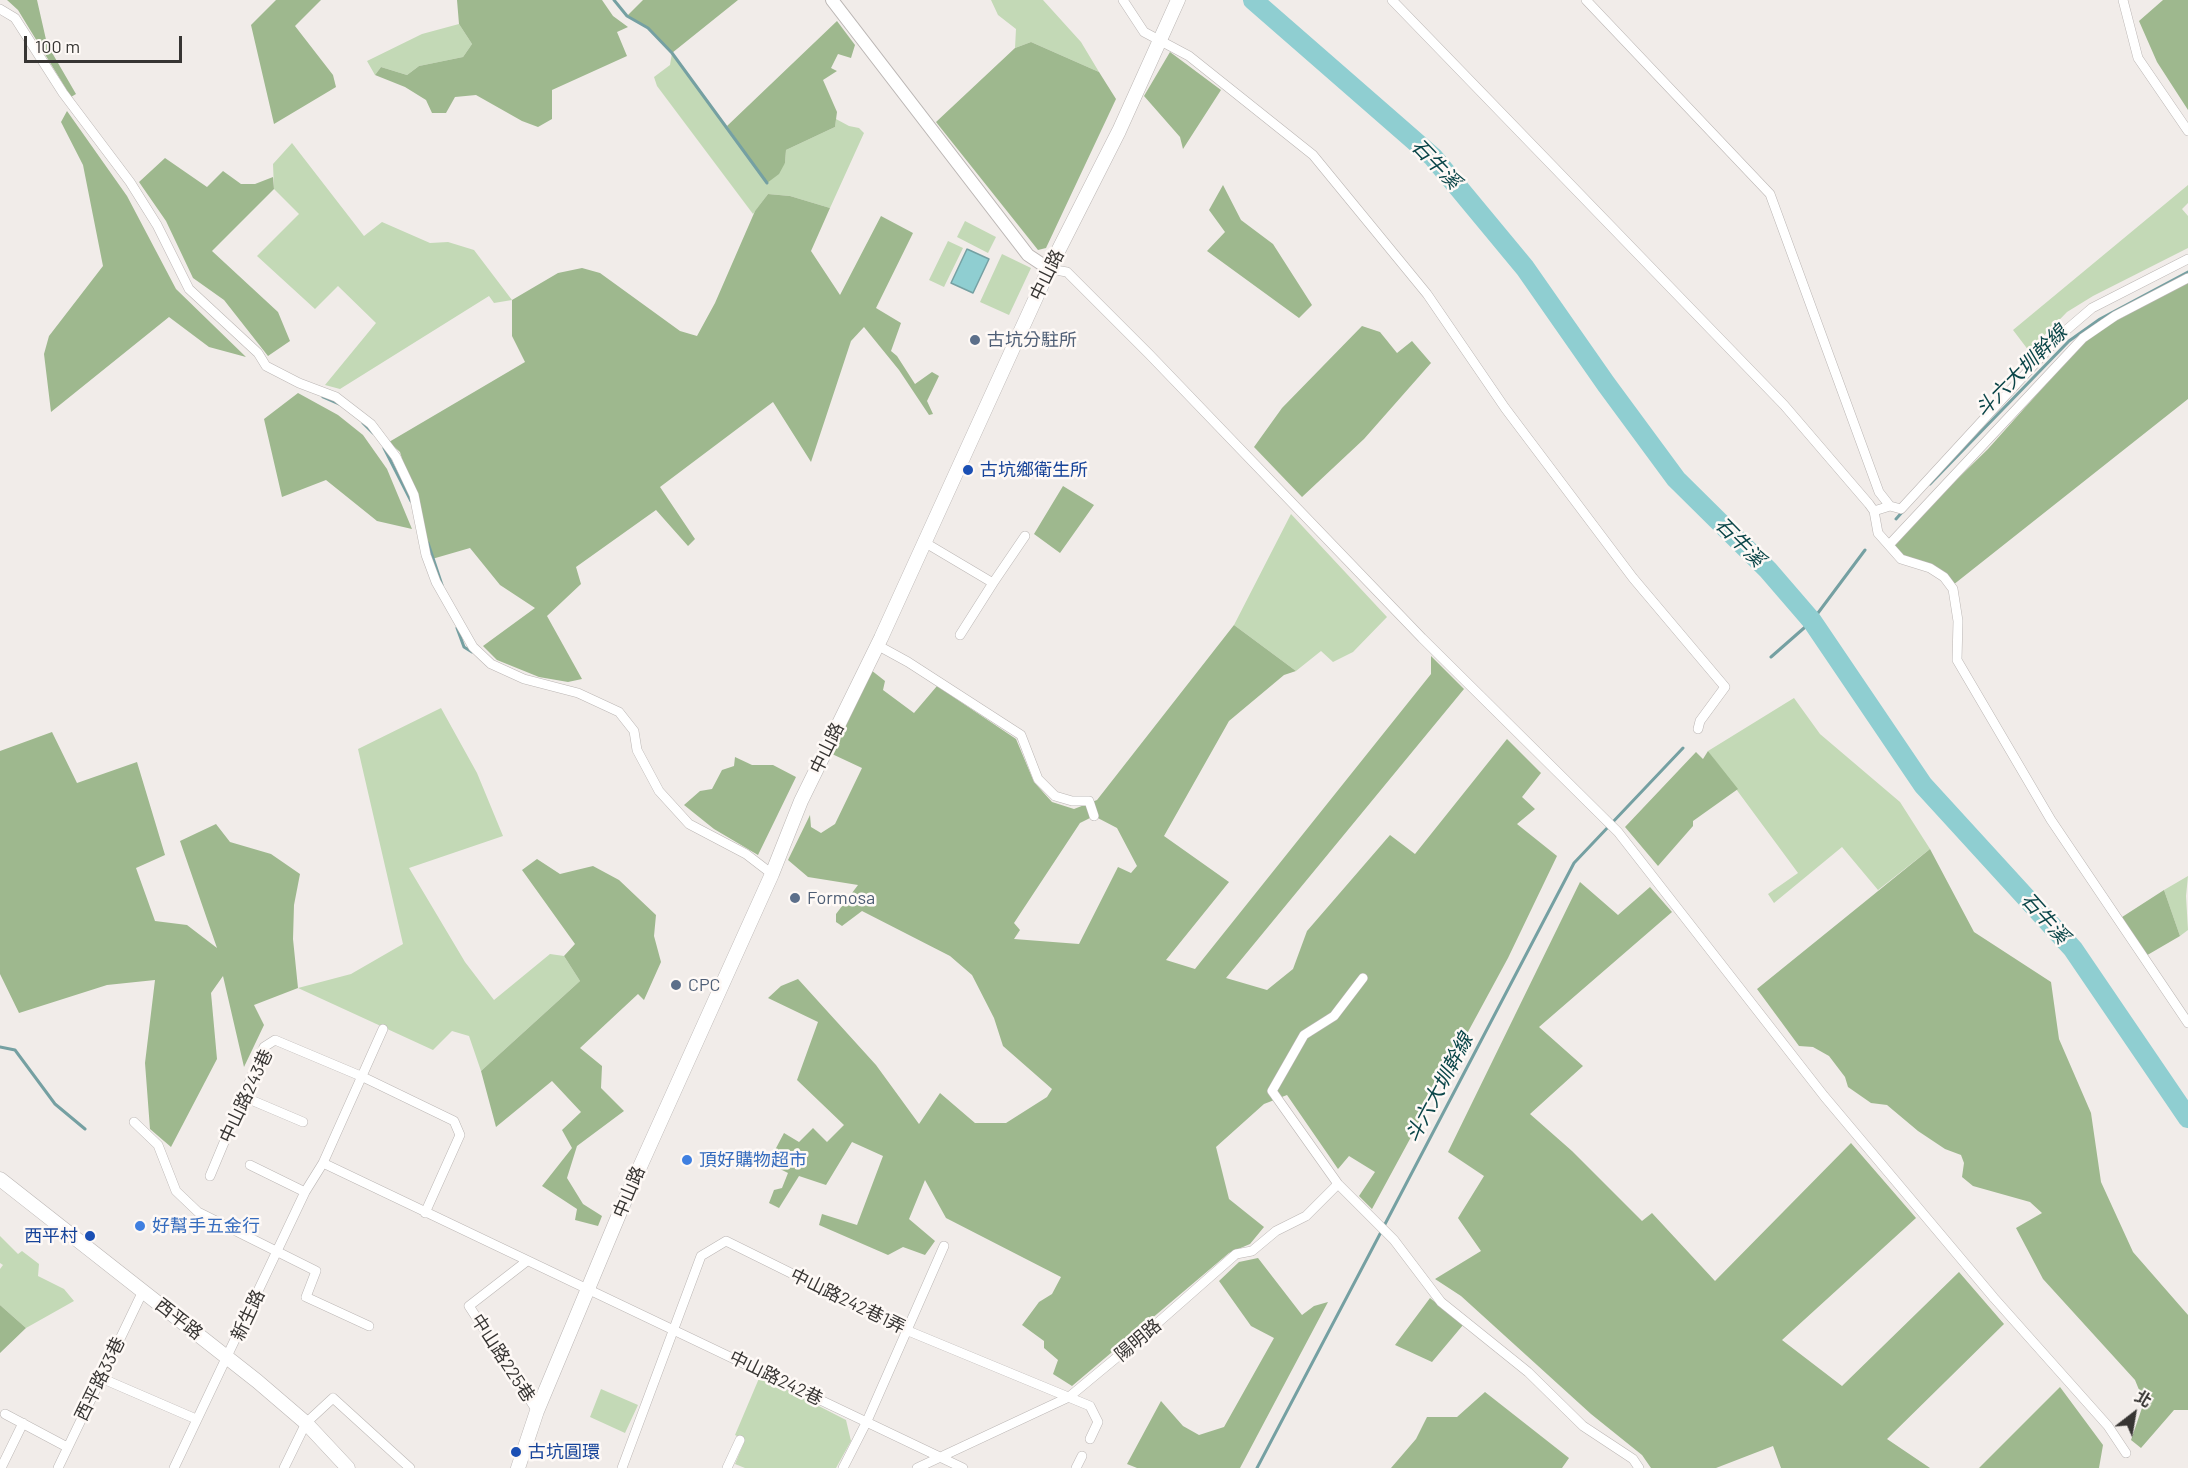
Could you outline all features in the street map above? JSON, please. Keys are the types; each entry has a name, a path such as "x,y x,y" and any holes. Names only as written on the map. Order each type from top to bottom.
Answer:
{"main road":[{"name":"中山路","path":"518,1468 537,1411 630,1189 772,874 801,801 877,645 1049,268 1119,131 1178,0"},
{"name":"西平路","path":"0,1179 228,1357 306,1423 348,1468"}],"street":[{"path":"832,0 1028,255 1049,268 1067,272 1422,638 1618,832 1824,1096 1994,1298 2108,1426 2126,1453"},
{"path":"1123,0 1144,32 1189,56 1313,155 1427,294 1505,408 1633,578 1725,687 1700,721 1698,729"},
{"path":"1392,0 1784,405 1874,514 1878,533 1901,559 1929,568 1944,577 1953,589 1956,598 1957,660 2075,858 2188,1023"},
{"path":"1586,0 1770,194 1879,492 1890,506"},
{"path":"2123,0 2138,58 2188,131"},
{"path":"0,9 15,18 63,93 130,182 157,225 189,289 258,353 266,366 299,383 336,397 371,424 396,457 414,495 426,555 436,582 472,647 491,664 524,679 578,693 619,712 634,731 637,750 659,791 689,824 746,854 772,874"},
{"path":"1874,514 1890,506 1901,508 2064,332 2092,308 2188,259"},
{"path":"1889,545 2083,338 2115,316 2188,279"},
{"path":"960,635 1025,536"},
{"path":"924,542 993,583"},
{"path":"877,645 908,662 1021,735 1038,779 1054,796 1072,801 1089,801 1094,816"},
{"path":"1362,978 1334,1016 1304,1035 1272,1092 1338,1184 1394,1240 1442,1302 1528,1372 1583,1426 1633,1459 1638,1468"},
{"path":"383,1029 323,1163 527,1261 590,1288"},
{"name":"中山路243巷","path":"210,1176 264,1047 275,1040 447,1116 457,1125 460,1135 425,1213"},
{"path":"244,1096 303,1122"},
{"path":"134,1122 158,1145 176,1191 198,1212 316,1271 306,1297 369,1326"},
{"name":"新生路","path":"174,1468 305,1192 323,1163"},
{"path":"250,1165 305,1192"},
{"name":"陽明路","path":"917,1468 1069,1397 1236,1254 1252,1251 1276,1231 1306,1216 1338,1184"},
{"name":"中山路242巷1弄","path":"675,1328 701,1256 726,1241 906,1330 1090,1406 1098,1422 1090,1439"},
{"path":"843,1468 867,1421 944,1246"},
{"name":"中山路225巷","path":"527,1261 469,1306 537,1411"},
{"name":"中山路242巷","path":"590,1288 963,1468"},
{"name":"西平路33巷","path":"58,1468 143,1291"},
{"path":"622,1468 675,1328"},
{"path":"100,1378 196,1419"},
{"path":"284,1468 306,1423 333,1398 410,1468"},
{"path":"5,1414 67,1447"},
{"path":"1,1468 23,1423"},
{"path":"727,1468 740,1440"},
{"path":"1076,1468 1082,1456"}],"green space":[{"path":"7,0 37,0 47,44 76,94 71,97 18,10"},
{"path":"276,0 321,0 295,26 333,75 336,87 274,124 251,25"},
{"path":"457,0 602,0 613,16 628,27 617,32 627,56 552,90 552,119 538,127 522,121 476,95 455,97 446,113 432,113 426,100 405,87 375,75 381,67 407,75 419,66 463,57 472,44 459,24"},
{"path":"643,0 738,0 672,53 648,28 627,16"},
{"path":"991,0 1043,0 1081,42 1099,72 1031,42 1015,48 1016,29 998,15"},
{"path":"2163,0 2188,0 2188,110 2157,62 2139,21"},
{"path":"837,21 855,45 851,58 838,54 831,68 837,71 823,80 837,112 835,127 786,150 785,163 779,174 767,183 727,126"},
{"path":"459,24 472,44 463,57 419,66 407,75 381,67 375,75 367,61 422,34"},
{"path":"1031,42 1099,72 1116,99 1046,248 1038,250 936,122 1015,48"},
{"path":"1170,52 1221,90 1183,149 1180,137 1144,96"},
{"path":"672,53 767,182 785,163 786,150 835,127 836,119 859,128 864,133 830,208 790,196 768,194 753,214 657,86 654,77 670,65"},
{"path":"67,111 127,196 176,289 246,357 209,347 169,317 51,412 44,354 49,336 103,266 83,165 61,122"},
{"path":"292,143 364,236 382,222 430,243 448,242 474,250 512,300 494,303 489,296 340,389 325,385 376,323 338,286 315,309 257,256 299,214 274,189 273,164"},
{"path":"165,158 207,187 223,171 241,184 255,184 273,177 274,189 212,251 278,312 290,341 268,356 224,300 193,278 166,221 139,182"},
{"path":"1223,185 1241,220 1273,244 1312,305 1299,318 1207,251 1225,232 1209,210"},
{"path":"2188,185 2188,203 2182,209 2188,216 2188,248 2093,296 2067,312 2029,351 2013,330"},
{"path":"768,194 790,196 830,208 811,251 840,295 881,216 913,233 876,308 901,323 891,351 897,356 915,384 932,372 939,376 927,401 933,414 929,415 899,370 864,327 851,341 811,462 773,402 660,487 695,539 688,546 656,510 576,567 581,584 547,616 582,679 568,682 539,677 497,660 483,646 535,608 500,585 470,548 432,559 400,452 389,442 525,362 512,336 512,300 558,273 582,268 600,273 680,331 697,336 715,303 755,211"},
{"path":"965,221 996,237 988,253 957,237"},
{"path":"948,241 963,248 944,287 929,280"},
{"path":"1002,254 1031,268 1009,315 980,302"},
{"path":"2188,282 2188,399 1953,585 1922,563 1900,560 1890,545 1988,449 2081,345 2108,325"},
{"path":"1362,326 1380,332 1397,353 1412,341 1431,363 1364,439 1302,497 1254,447 1282,408"},
{"path":"298,393 338,415 363,435 387,469 412,529 377,521 326,480 282,497 264,419"},
{"path":"1063,486 1094,505 1060,553 1034,534"},
{"path":"1291,514 1387,617 1353,652 1333,662 1321,651 1296,671 1234,625"},
{"path":"1234,625 1296,671 1284,675 1229,721 1164,836 1229,882 1166,960 1195,969 1431,674 1431,656 1464,689 1226,978 1267,990 1293,969 1307,931 1390,835 1415,854 1507,739 1541,773 1522,797 1535,809 1517,824 1557,856 1508,958 1372,1209 1359,1196 1375,1172 1349,1156 1338,1169 1287,1095 1264,1104 1216,1147 1229,1199 1264,1227 1250,1244 1229,1253 1072,1386 1053,1374 1058,1360 1044,1348 1044,1341 1022,1325 1039,1302 1052,1294 1061,1277 946,1218 925,1180 909,1219 935,1241 925,1255 903,1247 888,1255 819,1225 822,1214 857,1225 883,1156 852,1142 826,1185 799,1176 779,1208 769,1203 774,1190 782,1188 788,1173 780,1169 782,1165 777,1161 779,1155 775,1150 784,1133 799,1142 813,1128 827,1142 844,1125 797,1080 818,1022 768,998 781,986 798,979 876,1065 919,1124 940,1093 975,1123 1006,1123 1047,1097 1052,1089 1003,1046 994,1018 972,975 950,956 862,911 842,926 836,922 836,914 858,885 808,877 788,860 810,815 811,827 821,833 835,824 862,768 832,754 871,670 885,681 883,690 914,713 937,686 1016,739 1034,782 1052,802 1074,809 1097,800","holes":["1094,816 1117,828 1137,866 1131,873 1118,867 1079,944 1014,939 1020,930 1014,923 1080,823"]},
{"path":"1794,698 1820,734 1900,802 1930,849 1878,890 1842,847 1774,903 1768,894 1798,873 1708,751"},
{"path":"441,708 477,773 503,836 409,868 465,962 494,1000 550,954 564,956 580,981 481,1071 469,1036 452,1031 433,1050 298,988 351,974 403,944 358,749"},
{"path":"52,732 77,783 137,762 165,855 136,868 155,921 187,925 217,948 180,841 216,824 230,842 271,854 300,874 294,905 293,939 298,988 254,1005 264,1025 244,1067 223,976 211,993 217,1059 171,1147 150,1129 145,1063 155,980 107,985 19,1013 0,974 0,751"},
{"path":"1708,751 1738,789 1693,821 1693,826 1658,866 1625,827 1696,752 1703,759"},
{"path":"735,757 752,765 773,765 796,777 758,855 714,829 684,805 700,791 712,789 722,770 734,766"},
{"path":"1930,849 1974,932 2051,982 2059,1039 2091,1113 2101,1182 2133,1252 2188,1315 2188,1410 2174,1410 2141,1448 2131,1440 2144,1402 2135,1380 2043,1279 2016,1228 2042,1213 2030,1202 1973,1186 1962,1177 1964,1163 1961,1155 1945,1149 1918,1131 1887,1105 1871,1103 1848,1087 1845,1077 1829,1056 1813,1047 1799,1046 1757,989"},
{"path":"537,859 560,874 593,866 619,880 656,915 654,936 661,962 644,1000 638,994 580,1048 602,1066 601,1088 624,1111 577,1146 567,1178 583,1204 602,1216 598,1226 575,1220 577,1209 542,1186 572,1148 562,1130 581,1112 552,1081 496,1127 481,1071 580,981 564,956 575,944 522,870"},
{"path":"2188,876 2186,896 2188,930 2180,936 2164,890"},
{"path":"1580,882 1618,915 1650,887 1672,912 1539,1027 1583,1066 1530,1114 1572,1151 1642,1221 1652,1213 1715,1281 1851,1143 1916,1218 1782,1340 1842,1386 1959,1272 2004,1324 1887,1439 1930,1468 1781,1468 1773,1446 1716,1468 1651,1468 1642,1455 1591,1414 1461,1296 1435,1279 1481,1251 1458,1218 1484,1176 1448,1152"},
{"path":"2164,890 2180,936 2144,957 2119,919"},
{"path":"0,1236 18,1254 22,1251 39,1264 38,1276 64,1289 74,1301 26,1328 0,1305 0,1269 3,1265 0,1263"},
{"path":"1258,1258 1302,1315 1314,1306 1328,1302 1240,1468 1137,1468 1127,1464 1161,1401 1183,1426 1199,1435 1224,1427 1274,1338 1251,1326 1219,1281 1239,1262"},
{"path":"1430,1298 1463,1325 1432,1362 1395,1345"},
{"path":"0,1305 26,1328 0,1353"},
{"path":"760,1376 846,1420 851,1441 836,1468 745,1468 735,1464 745,1440 735,1435"},
{"path":"2060,1387 2103,1445 2099,1468 1979,1468"},
{"path":"601,1389 638,1405 625,1433 590,1417"},
{"path":"1485,1392 1569,1458 1562,1468 1391,1468 1416,1439 1427,1417 1457,1417"}],"water":[{"path":"967,249 989,259 973,293 951,283"}],"waterway":[{"path":"614,0 627,16 648,28 672,53 767,183"},
{"name":"石牛溪","path":"1253,0 1433,157 1525,268 1676,479 1768,570 1812,621 1923,785 2073,949 2188,1118"},
{"name":"斗六大圳幹線","path":"1930,484 2069,341 2100,319 2188,272"},
{"path":"323,397 339,404"},
{"path":"363,423 373,433"},
{"path":"384,448 411,501"},
{"name":"斗六大圳幹線","path":"1896,519 1904,510"},
{"path":"428,543 442,585"},
{"name":"斗六大圳幹線","path":"1771,657 1812,621 1865,550"},
{"path":"457,628 464,647 472,652"},
{"name":"斗六大圳幹線","path":"1384,1226 1574,863 1683,748"},
{"path":"0,1047 15,1050 55,1104 85,1129"},
{"name":"斗六大圳幹線","path":"1257,1468 1381,1232"}],"place":[{"name":"古坑分駐所","path":"975,340"},
{"name":"古坑鄉衛生所","path":"968,470"},
{"name":"Formosa","path":"795,898"},
{"name":"CPC","path":"676,985"},
{"name":"頂好購物超市","path":"687,1160"},
{"name":"好幫手五金行","path":"140,1226"},
{"name":"西平村","path":"90,1236"},
{"name":"古坑圓環","path":"516,1452"}]}
